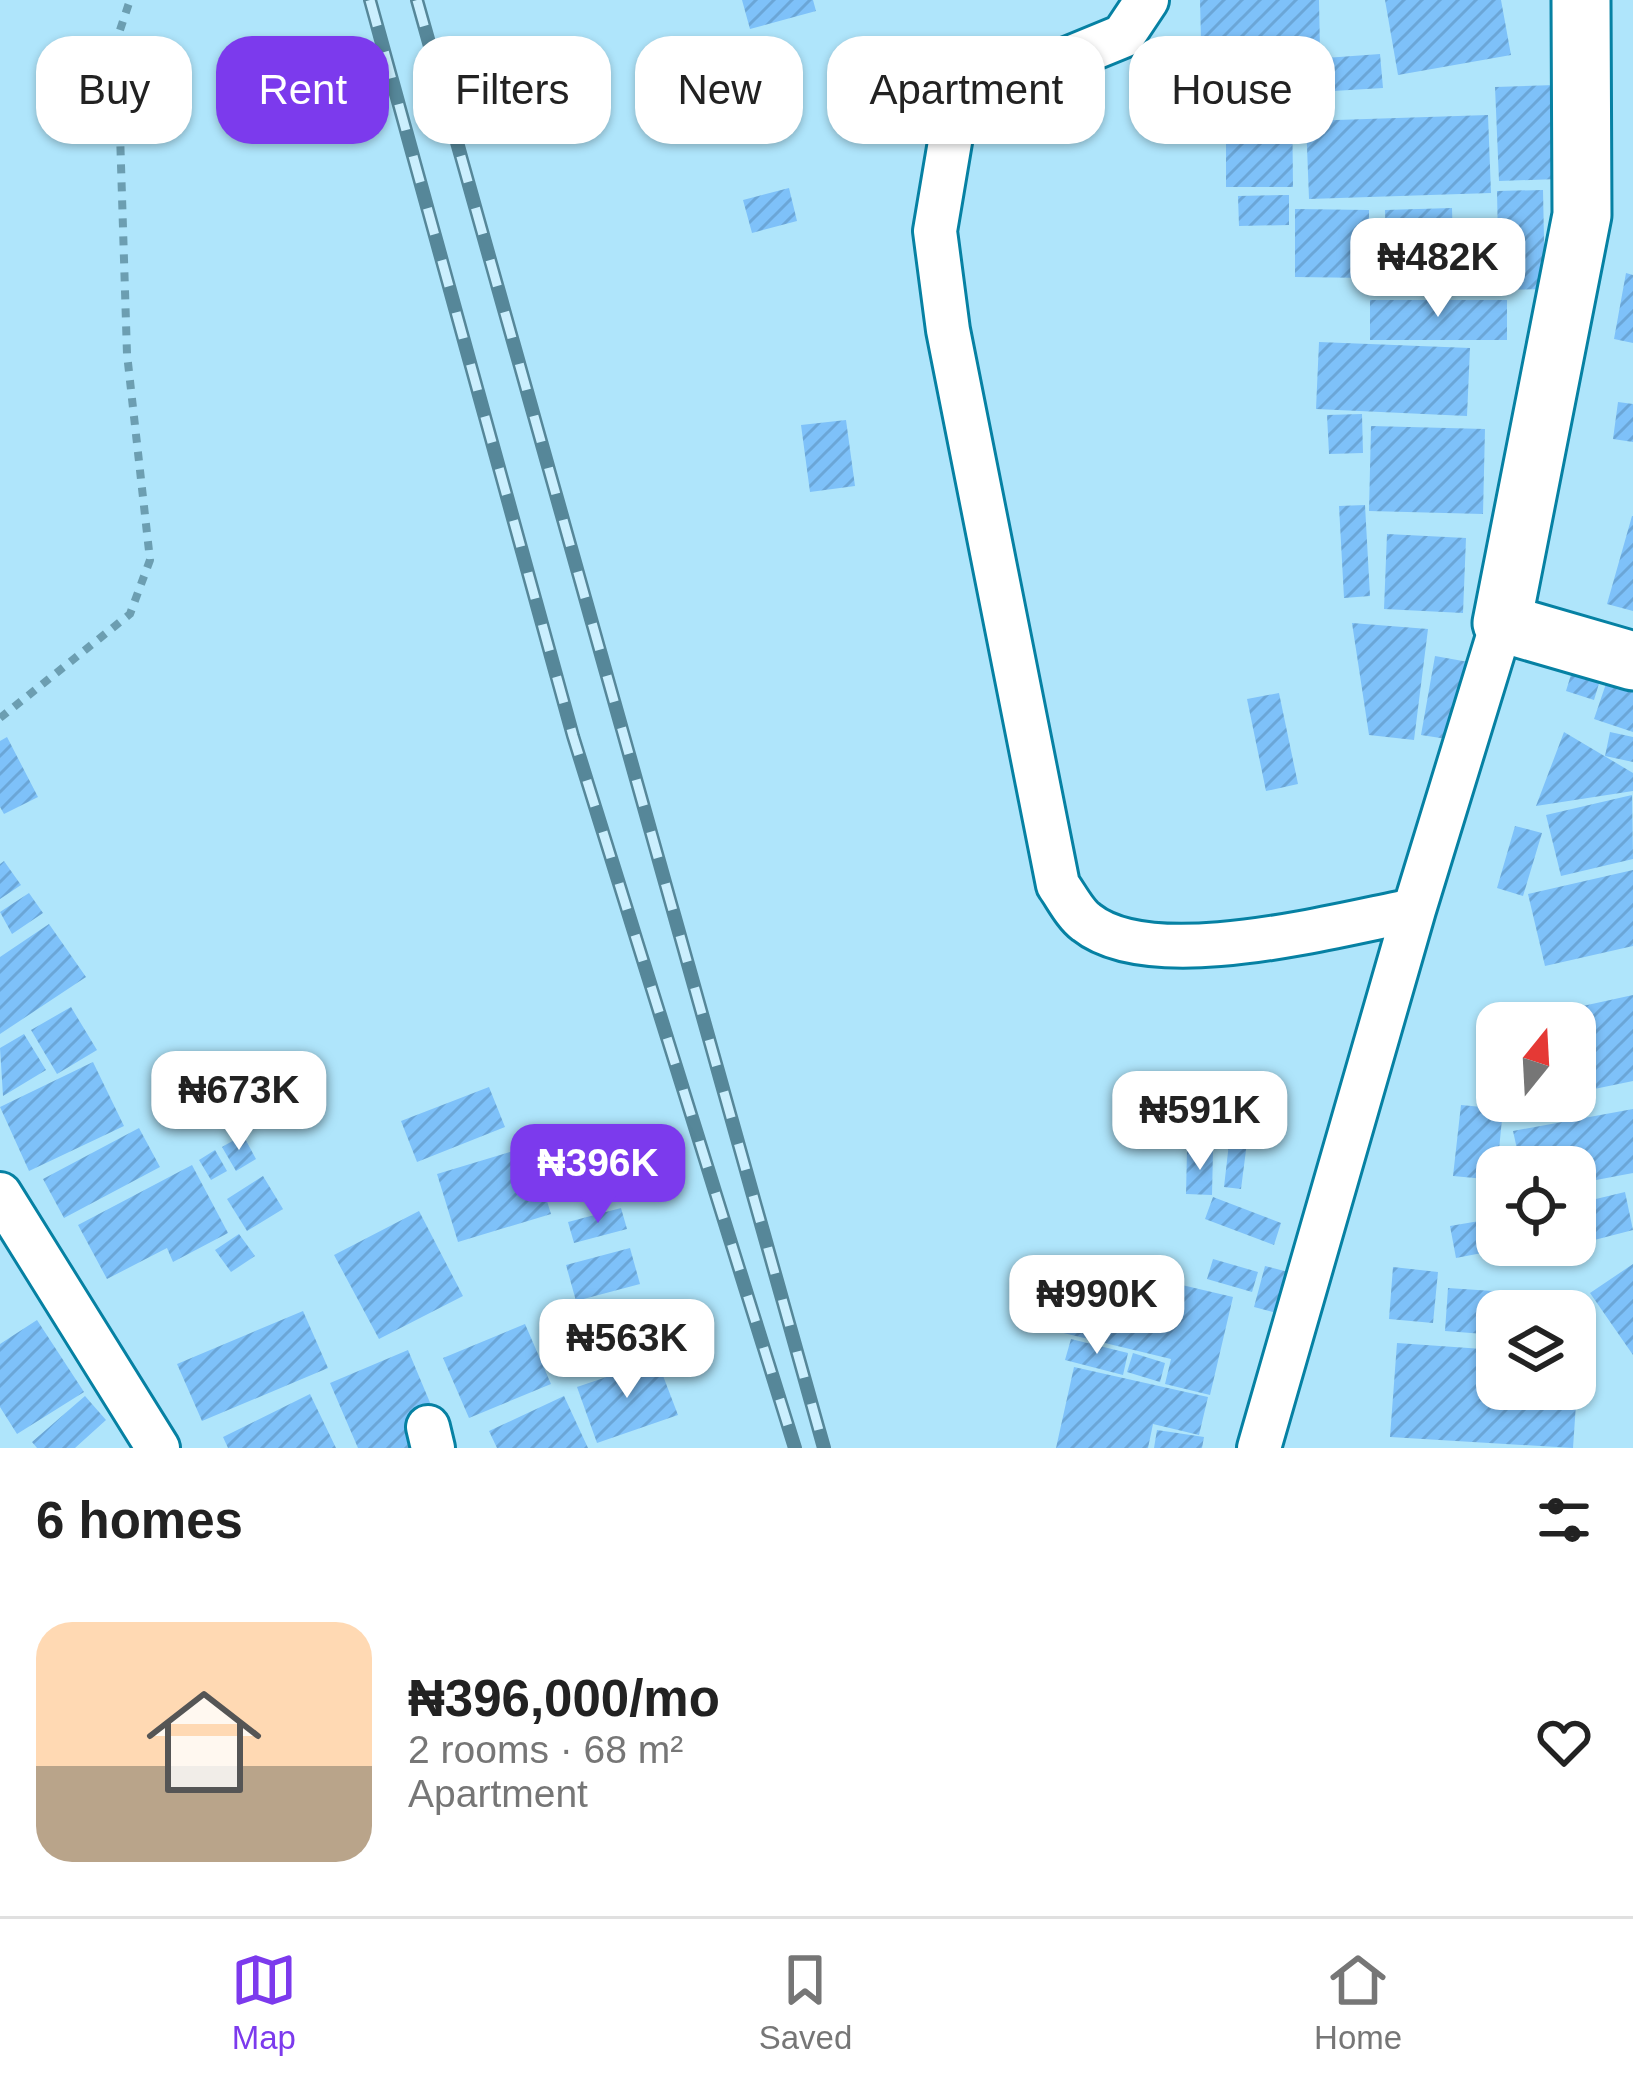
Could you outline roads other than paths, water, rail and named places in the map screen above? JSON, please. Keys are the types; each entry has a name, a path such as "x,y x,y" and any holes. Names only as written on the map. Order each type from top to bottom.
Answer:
{"main road":[{"path":"1581,0 1582,215 1502,623 1633,661"}],"street":[{"path":"1147,0 1123,36 1006,84 952,130 935,231 948,330 1058,885 1086,922 1131,941 1219,947 1414,910"},
{"path":"1259,1448 1502,623"},
{"path":"0,1194 158,1448"}],"railway":[{"path":"370,0 573,736 795,1448"},
{"path":"417,0 824,1448"}]}
